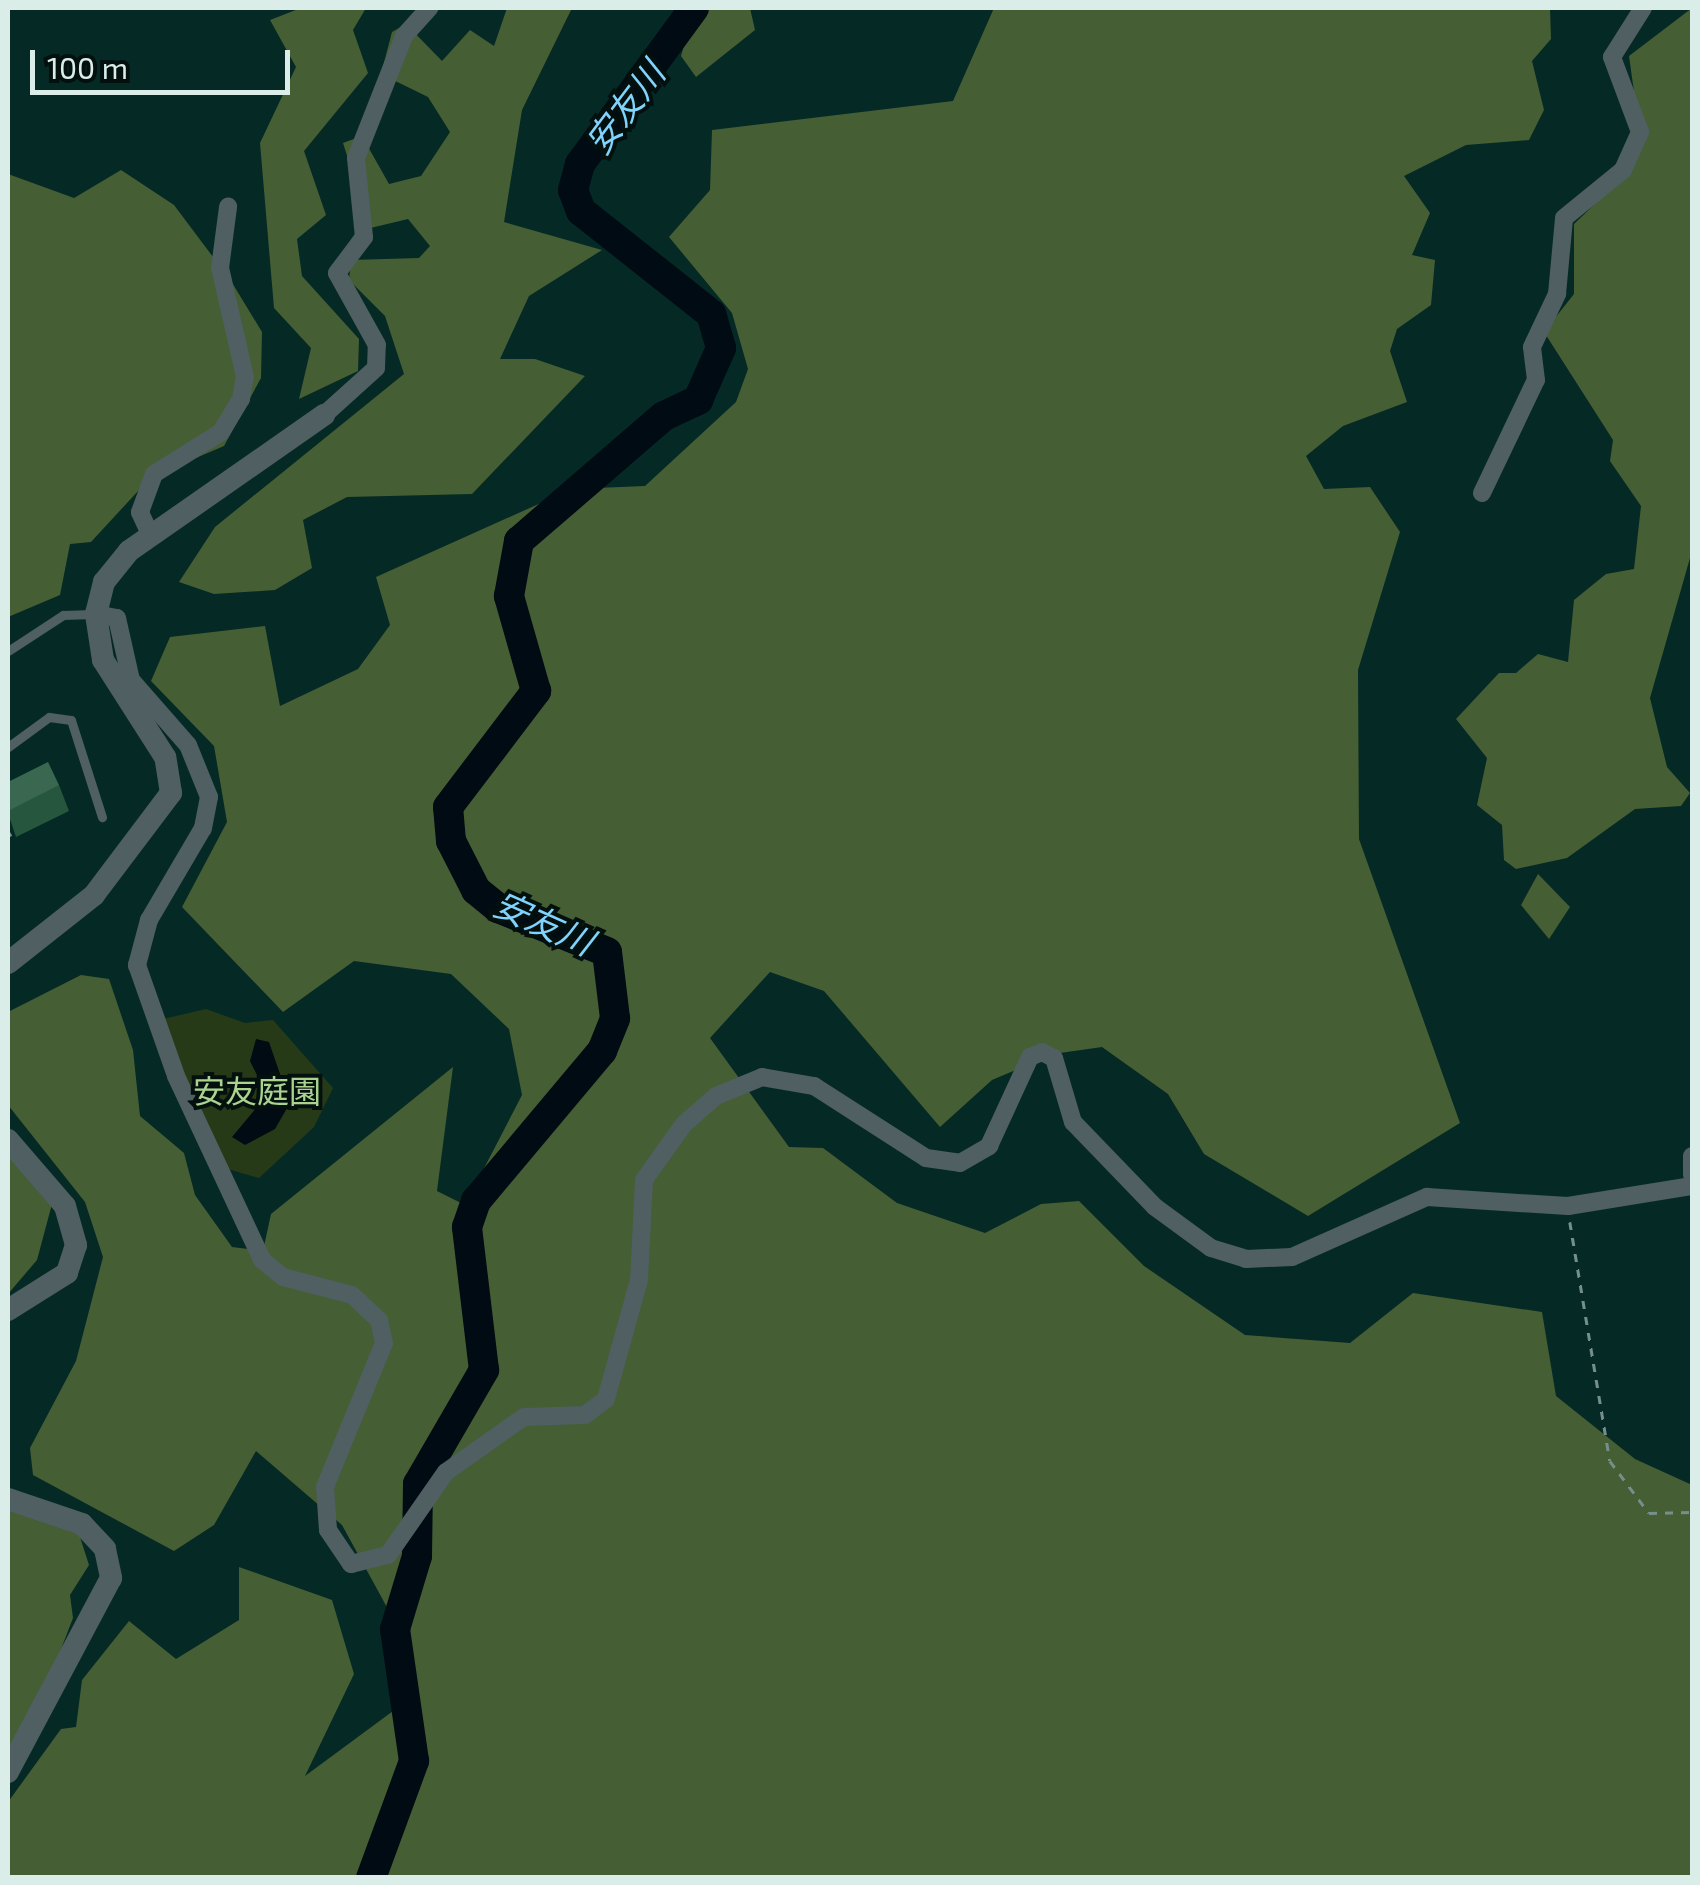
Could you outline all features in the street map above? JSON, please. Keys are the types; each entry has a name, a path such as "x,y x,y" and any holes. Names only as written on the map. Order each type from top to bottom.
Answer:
{"street":[{"path":"8,963 94,895 171,793 165,757 103,660 96,614 116,565 150,536 324,415 376,368 378,345 337,274 364,236 356,158 404,36 429,8"},
{"path":"1482,493 1536,380 1532,347 1557,294 1564,218 1622,170 1640,132 1612,57 1643,8"},
{"path":"150,536 140,512 154,474 221,432 241,399 245,377 220,268 228,207"},
{"path":"96,614 117,618 131,680 188,745 209,797 204,828 149,920 137,965 176,1076 262,1260 284,1277 352,1295 379,1320 384,1343 325,1487 335,1554 351,1564 388,1555 446,1472 524,1417 585,1415 606,1399 639,1280 644,1180 684,1124 716,1096 762,1077 814,1086 926,1158 960,1162 989,1146 1030,1057 1042,1052 1054,1058 1073,1122 1155,1206 1210,1248 1246,1259 1292,1258 1427,1197 1568,1206 1692,1186"},
{"path":"8,1140 65,1206 76,1245 67,1273 46,1293 8,1310"},
{"path":"1692,1156 1692,1175"},
{"path":"8,1499 82,1524 104,1549 110,1578 8,1772"}],"lane":[{"path":"8,651 63,615 96,614"},
{"path":"8,747 49,717 71,720 102,817"}],"path":[{"path":"8,831 11,836"},
{"path":"1568,1206 1610,1461 1650,1513 1692,1512"}],"green space":[{"path":"301,8 366,8 353,30 368,73 304,151 326,215 297,239 302,276 359,339 358,371 299,399 311,348 274,308 260,143 296,67 270,20"},
{"path":"507,8 572,8 522,110 504,222 602,250 529,296 500,359 535,359 585,376 472,494 347,497 303,520 312,568 275,590 214,594 179,582 215,527 404,374 385,316 349,280 351,260 419,258 430,246 408,219 358,231 362,203 343,143 362,136 389,184 421,176 450,132 428,97 381,74 392,32 406,24 442,61 470,30 494,46"},
{"path":"695,8 750,8 755,30 696,77 681,56"},
{"path":"994,8 1550,8 1551,39 1532,61 1544,110 1529,140 1466,145 1404,176 1430,213 1412,255 1435,260 1431,305 1397,329 1390,351 1407,402 1343,426 1306,456 1324,489 1370,487 1400,532 1358,670 1359,839 1460,1123 1308,1216 1204,1154 1168,1094 1102,1047 1053,1054 992,1080 940,1127 824,991 770,972 710,1038 789,1147 823,1148 897,1203 985,1233 1041,1204 1079,1201 1144,1266 1245,1335 1350,1343 1413,1293 1542,1312 1556,1396 1635,1459 1692,1485 1692,1877 8,1878 8,1802 61,1729 76,1727 82,1680 129,1621 176,1659 239,1620 239,1567 332,1600 354,1674 305,1776 412,1697 389,1611 342,1525 256,1451 214,1525 174,1551 33,1475 30,1448 76,1361 103,1257 85,1202 8,1105 8,1012 81,975 109,979 133,1050 140,1116 184,1153 195,1195 232,1247 263,1251 271,1214 453,1067 437,1191 465,1205 522,1095 509,1029 451,974 354,961 283,1012 182,907 227,822 214,746 151,681 170,637 265,626 280,706 358,669 390,625 376,577 572,489 645,486 736,402 748,369 732,313 669,237 710,190 712,130 953,101"},
{"path":"1692,8 1692,551 1650,698 1667,767 1690,793 1681,806 1635,809 1567,858 1516,869 1504,860 1502,825 1477,805 1487,758 1456,719 1499,673 1516,673 1538,654 1568,662 1574,600 1606,574 1634,569 1641,506 1610,461 1613,440 1544,332 1574,294 1574,224 1620,180 1641,142 1629,56"},
{"path":"121,170 174,205 231,281 262,332 261,378 224,446 151,477 91,542 70,544 60,595 8,617 8,174 74,198"},
{"path":"1538,874 1570,907 1549,939 1521,905"},
{"name":"安友庭園","path":"206,1009 245,1023 273,1020 333,1088 314,1127 259,1178 221,1167 163,1019"},
{"path":"8,1156 52,1204 37,1260 8,1294"},
{"path":"8,1505 79,1534 89,1565 70,1595 73,1618 51,1675 8,1754"}],"shaded area":[{"path":"256,1039 269,1042 290,1103 275,1129 245,1145 232,1137 267,1095 250,1061"}],"building":[{"path":"48,762 59,785 8,811 8,782"}],"waterway":[{"name":"安友川","path":"371,1878 414,1761 395,1629 417,1556 418,1484 484,1370 467,1227 476,1201 602,1051 615,1018 607,952 498,908 476,890 451,841 448,807 536,691 509,596 519,541 664,416 698,400 721,348 711,314 581,211 573,190 580,164 694,8"}]}
